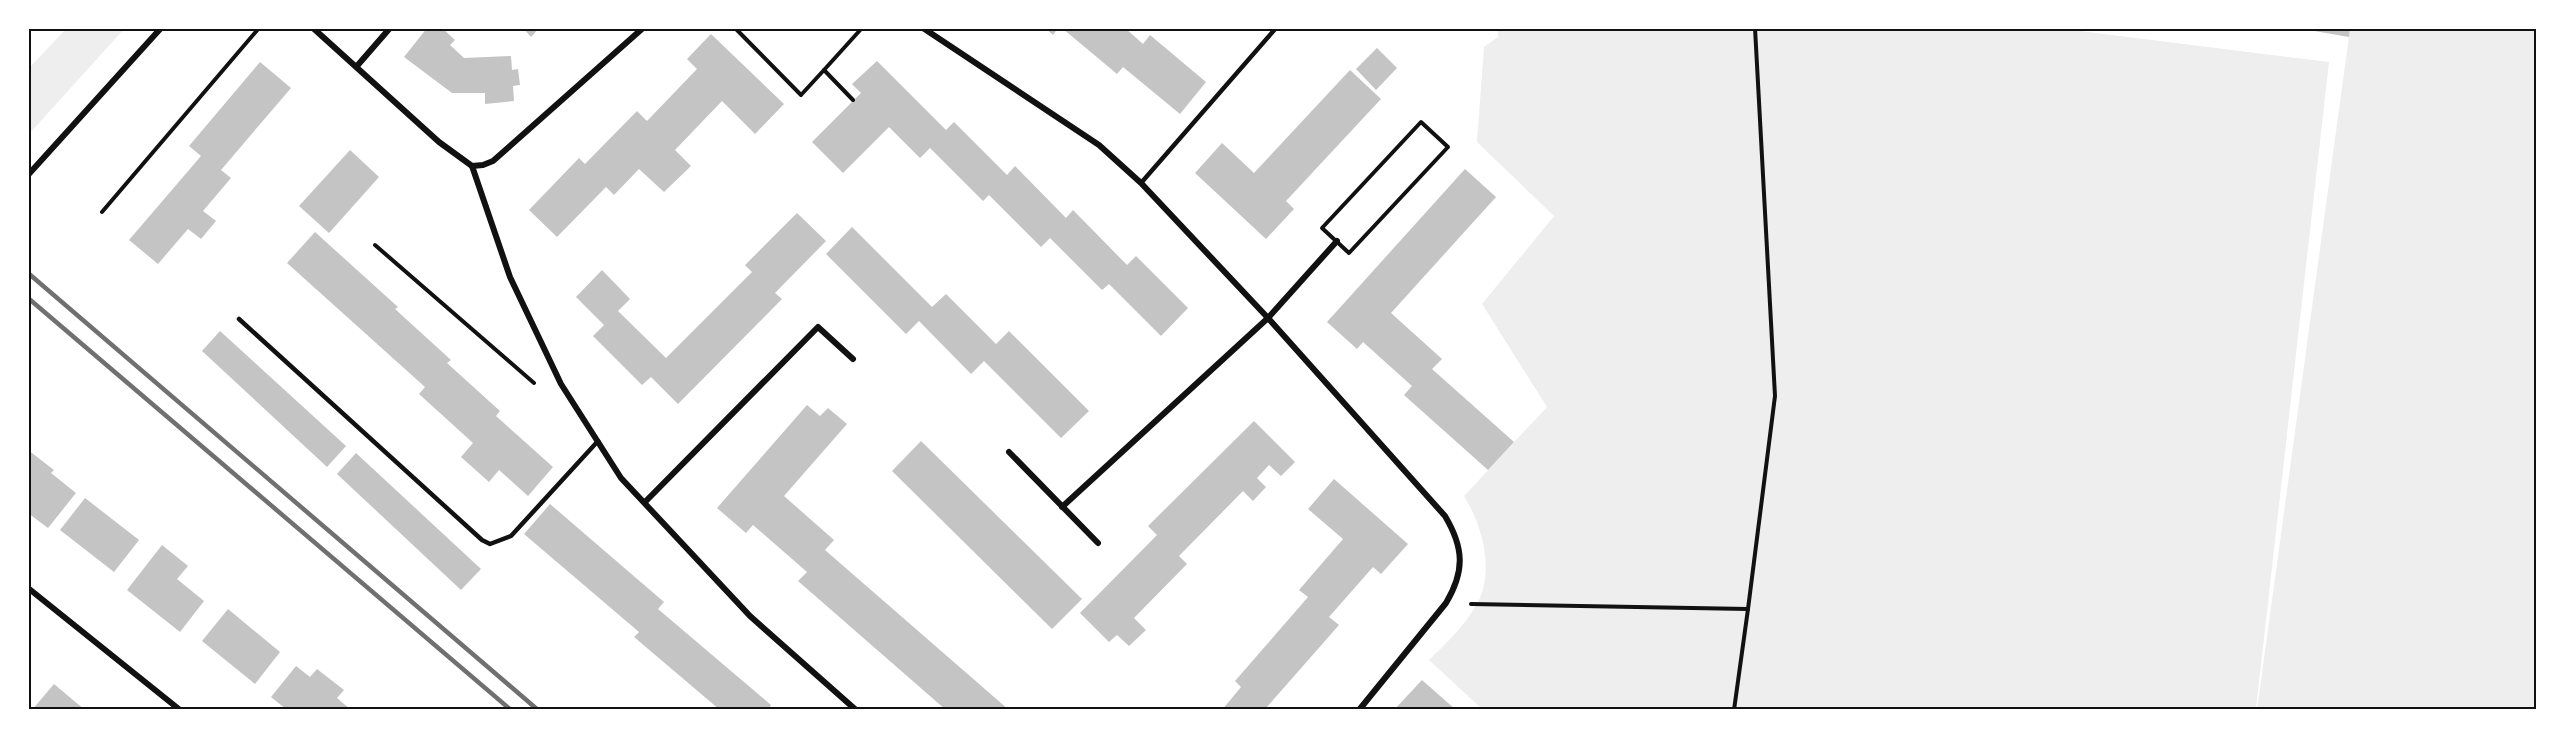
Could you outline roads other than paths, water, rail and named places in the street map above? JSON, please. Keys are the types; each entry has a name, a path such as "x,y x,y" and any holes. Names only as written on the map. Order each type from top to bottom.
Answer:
{"street":[{"path":"28,176 161,28"},
{"path":"313,28 439,142 472,166 510,277 561,384 621,478 750,616 856,710"},
{"path":"357,66 390,28"},
{"path":"472,166 493,161 643,28"},
{"path":"922,28 1099,145 1141,183 1268,318 1445,516 1455,533 1461,566 1457,585 1446,603 1359,710"},
{"path":"1062,507 1268,318 1337,241"},
{"path":"645,502 818,327 853,359"},
{"path":"1009,452 1098,543"},
{"path":"28,588 180,710"}],"lane":[{"path":"1141,183 1276,28"},
{"path":"239,319 482,540 490,544 511,536 598,441"}],"railway":[{"path":"28,273 538,710"},
{"path":"28,298 511,710"}]}
